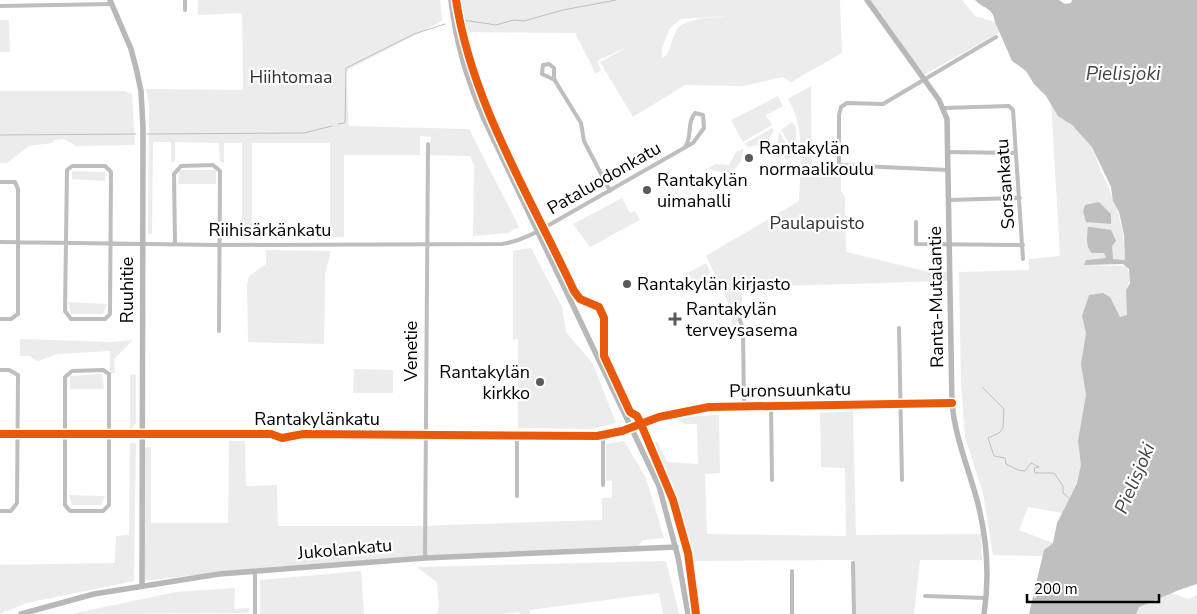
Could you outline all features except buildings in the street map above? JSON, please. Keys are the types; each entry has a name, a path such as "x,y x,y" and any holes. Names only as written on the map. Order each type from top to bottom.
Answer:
{"main road":[{"path":"450,0 456,39 468,81 537,232 660,486 676,547 688,614"},
{"name":"Ranta-Mutalantie","path":"867,0 944,108 947,119 952,403 957,440 983,524 988,574 984,614"},
{"name":"Ruuhitie","path":"111,2 131,49 142,91 142,585"},
{"name":"Jukolankatu","path":"23,614 94,594 142,585 255,571 425,558 676,547"}],"street":[{"path":"11,0 11,6"},
{"path":"60,0 60,6"},
{"path":"185,0 185,10"},
{"path":"0,6 60,6 111,2"},
{"path":"948,170 839,165 839,115 841,107 847,103 883,104 996,37"},
{"path":"555,80 542,74 543,65 551,65 555,80 581,123 584,141 610,190"},
{"path":"548,77 554,72"},
{"name":"Sorsankatu","path":"944,108 1012,107 1023,259"},
{"name":"Pataluodonkatu","path":"537,232 685,147 700,136 704,128 704,115 695,113 690,120 691,137 685,147"},
{"name":"Venetie","path":"425,558 428,144"},
{"path":"947,152 1016,153"},
{"path":"175,244 174,174 181,166 213,165 220,171 219,331"},
{"path":"72,166 105,166 111,172 111,243 110,314 105,319 71,319 66,312 66,243 67,170 72,166"},
{"path":"0,182 14,182 18,189 18,314 11,319 0,318"},
{"path":"948,200 1020,198"},
{"path":"916,222 916,244 950,246 1022,245"},
{"name":"Riihisärkänkatu","path":"0,242 219,245 502,244 537,232"},
{"path":"740,320 743,330 744,406"},
{"path":"899,328 902,480"},
{"path":"0,370 9,370 18,375 17,503 11,511 0,511"},
{"path":"104,370 109,374 109,505 102,511 70,511 65,505 66,434 65,377 72,371 104,370"},
{"name":"Puronsuunkatu","path":"632,427 660,417 692,409 771,405 952,403"},
{"path":"771,405 772,480"},
{"name":"Rantakylänkatu","path":"0,434 271,434 282,438 303,434 603,435 632,427"},
{"path":"517,435 517,496"},
{"path":"603,435 603,486"},
{"path":"853,563 854,614"},
{"path":"254,614 255,571"},
{"path":"792,571 792,614"},
{"path":"925,596 986,598"}],"green space":[{"name":"Hiihtomaa","path":"198,0 440,0 442,21 346,71 349,126 469,129 519,227 508,233 473,236 474,165 470,156 429,155 431,137 420,136 420,155 344,155 344,237 330,237 330,143 252,143 252,237 242,237 242,143 224,143 224,163 220,162 219,143 175,142 175,162 171,162 171,142 153,142 152,234 148,234 149,104 146,89 243,90 242,13 198,15"},
{"path":"460,0 840,0 842,53 791,82 783,77 743,86 685,85 633,117 600,62 629,46 597,61 601,70 596,74 575,33 467,32","holes":["728,16 698,19 681,25 675,33 666,56 662,58 662,49 669,29 681,19"]},
{"path":"870,0 962,0 975,16 995,22 1000,32 924,75"},
{"path":"0,20 9,20 10,52 0,52"},
{"name":"Paulapuisto","path":"811,86 812,173 841,174 841,191 845,197 846,252 925,271 947,272 948,281 742,287 742,316 732,329 731,309 706,256 799,201 800,135 794,110 788,99"},
{"path":"0,91 124,91 132,94 135,145 76,146 64,139 54,140 52,143 29,146 7,163 0,163"},
{"path":"778,96 783,106 766,115 772,125 743,142 731,120"},
{"path":"1051,102 1059,113 1090,144 1115,203 1121,223 1125,260 1106,258 1087,260 1084,265 1127,266 1130,279 1126,290 1130,318 1079,451 1081,467 1079,475 1062,513 1028,507 1019,530 1053,543 1044,550 1043,556 993,555 983,493 965,437 961,385 959,272 1029,270 1029,259 1060,256"},
{"path":"792,122 796,127 796,141 790,145 781,130"},
{"path":"772,128 774,131 766,143 748,147 744,144"},
{"path":"779,131 793,156 786,160 777,147"},
{"path":"743,149 740,162 733,170 722,172 709,168 716,164 729,165 736,152"},
{"path":"179,170 216,170 216,184 178,184"},
{"path":"72,171 105,172 105,181 72,179"},
{"path":"622,198 630,213 635,211 640,220 590,247 573,224"},
{"path":"531,248 562,307 566,332 593,364 616,423 591,429 518,428 518,339 513,340 513,251"},
{"path":"266,250 331,251 325,274 324,344 248,342 247,284 249,276 266,264"},
{"path":"706,263 711,273 694,283 688,273"},
{"path":"68,302 107,304 103,314 71,314"},
{"path":"20,339 111,342 133,340 114,359 115,373 110,373 110,351 57,354 38,361 29,356 20,356"},
{"path":"354,369 393,370 393,393 353,393"},
{"path":"102,374 104,389 70,389 70,376"},
{"path":"130,374 136,375 136,423 130,430"},
{"path":"853,411 856,535 981,534 982,560 920,560 914,614 855,614 853,560 692,561 677,500 652,444 657,441 667,462 698,464 697,424 684,424 678,419 719,415 720,473 705,474 707,534 846,536 845,468 821,467 820,413"},
{"path":"229,441 245,441 246,486 277,485 278,526 419,526 602,520 602,498 612,498 612,481 606,480 606,444 624,441 646,478 664,538 643,540 638,546 328,563 143,581 143,448 151,447 151,523 228,523"},
{"path":"130,443 136,443 134,581 27,603 0,614 0,565 115,563 116,536 129,535"},
{"path":"69,495 105,496 101,505 72,505"},
{"path":"666,561 679,614 663,614 659,593 530,610 530,614 520,614 519,612 502,614 436,614 439,607 437,582 417,567"},
{"path":"361,571 364,614 260,614 260,580"},
{"path":"235,588 234,609 249,608 249,613 71,614 176,592"},
{"path":"1171,593 1188,599 1197,595 1197,614 1136,614 1138,607"}],"water":[{"name":"Pielisjoki","path":"975,0 1059,0 1065,4 1071,3 1072,0 1197,0 1197,584 1139,607 1136,614 1029,614 1044,550 1053,543 1057,523 1077,483 1081,465 1078,441 1086,395 1081,364 1086,333 1082,316 1089,295 1103,293 1110,297 1120,317 1127,315 1126,290 1130,283 1129,269 1123,264 1084,265 1086,260 1106,258 1104,253 1092,253 1088,247 1088,227 1111,230 1116,241 1112,246 1113,259 1125,260 1124,235 1119,212 1113,201 1111,187 1092,147 1072,125 1058,116 1046,96 1034,84 1026,71 1012,61 994,17 990,11"},
{"path":"1099,202 1111,214 1111,224 1086,222 1083,211 1085,205"}],"waterway":[{"path":"463,20 496,25 514,20 524,21 563,10 616,0"},
{"path":"338,124 345,123 346,68 414,34 445,24"},
{"path":"147,134 304,133 332,126"},
{"path":"0,135 136,134"},
{"path":"983,388 1004,409 1003,428 999,433 988,438 994,456 1005,458 1006,464 1018,470 1025,471 1031,463 1039,467 1034,468 1035,473 1054,473 1063,486 1063,493 1069,498"}],"cycle path":[{"path":"456,0 475,76 504,149 574,291 580,299 599,307 604,318 604,356 630,412 637,416 641,424 673,500 688,553 696,614"},
{"path":"0,434 271,434 282,438 303,434 597,436 622,431 659,417 709,407 952,403"}],"place":[{"name":"Rantakylän normaalikoulu","path":"749,158"},
{"name":"Rantakylän uimahalli","path":"647,190"},
{"name":"Rantakylän kirjasto","path":"627,284"},
{"name":"Rantakylän terveysasema","path":"675,319"},
{"name":"Rantakylän kirkko","path":"540,382"}]}
